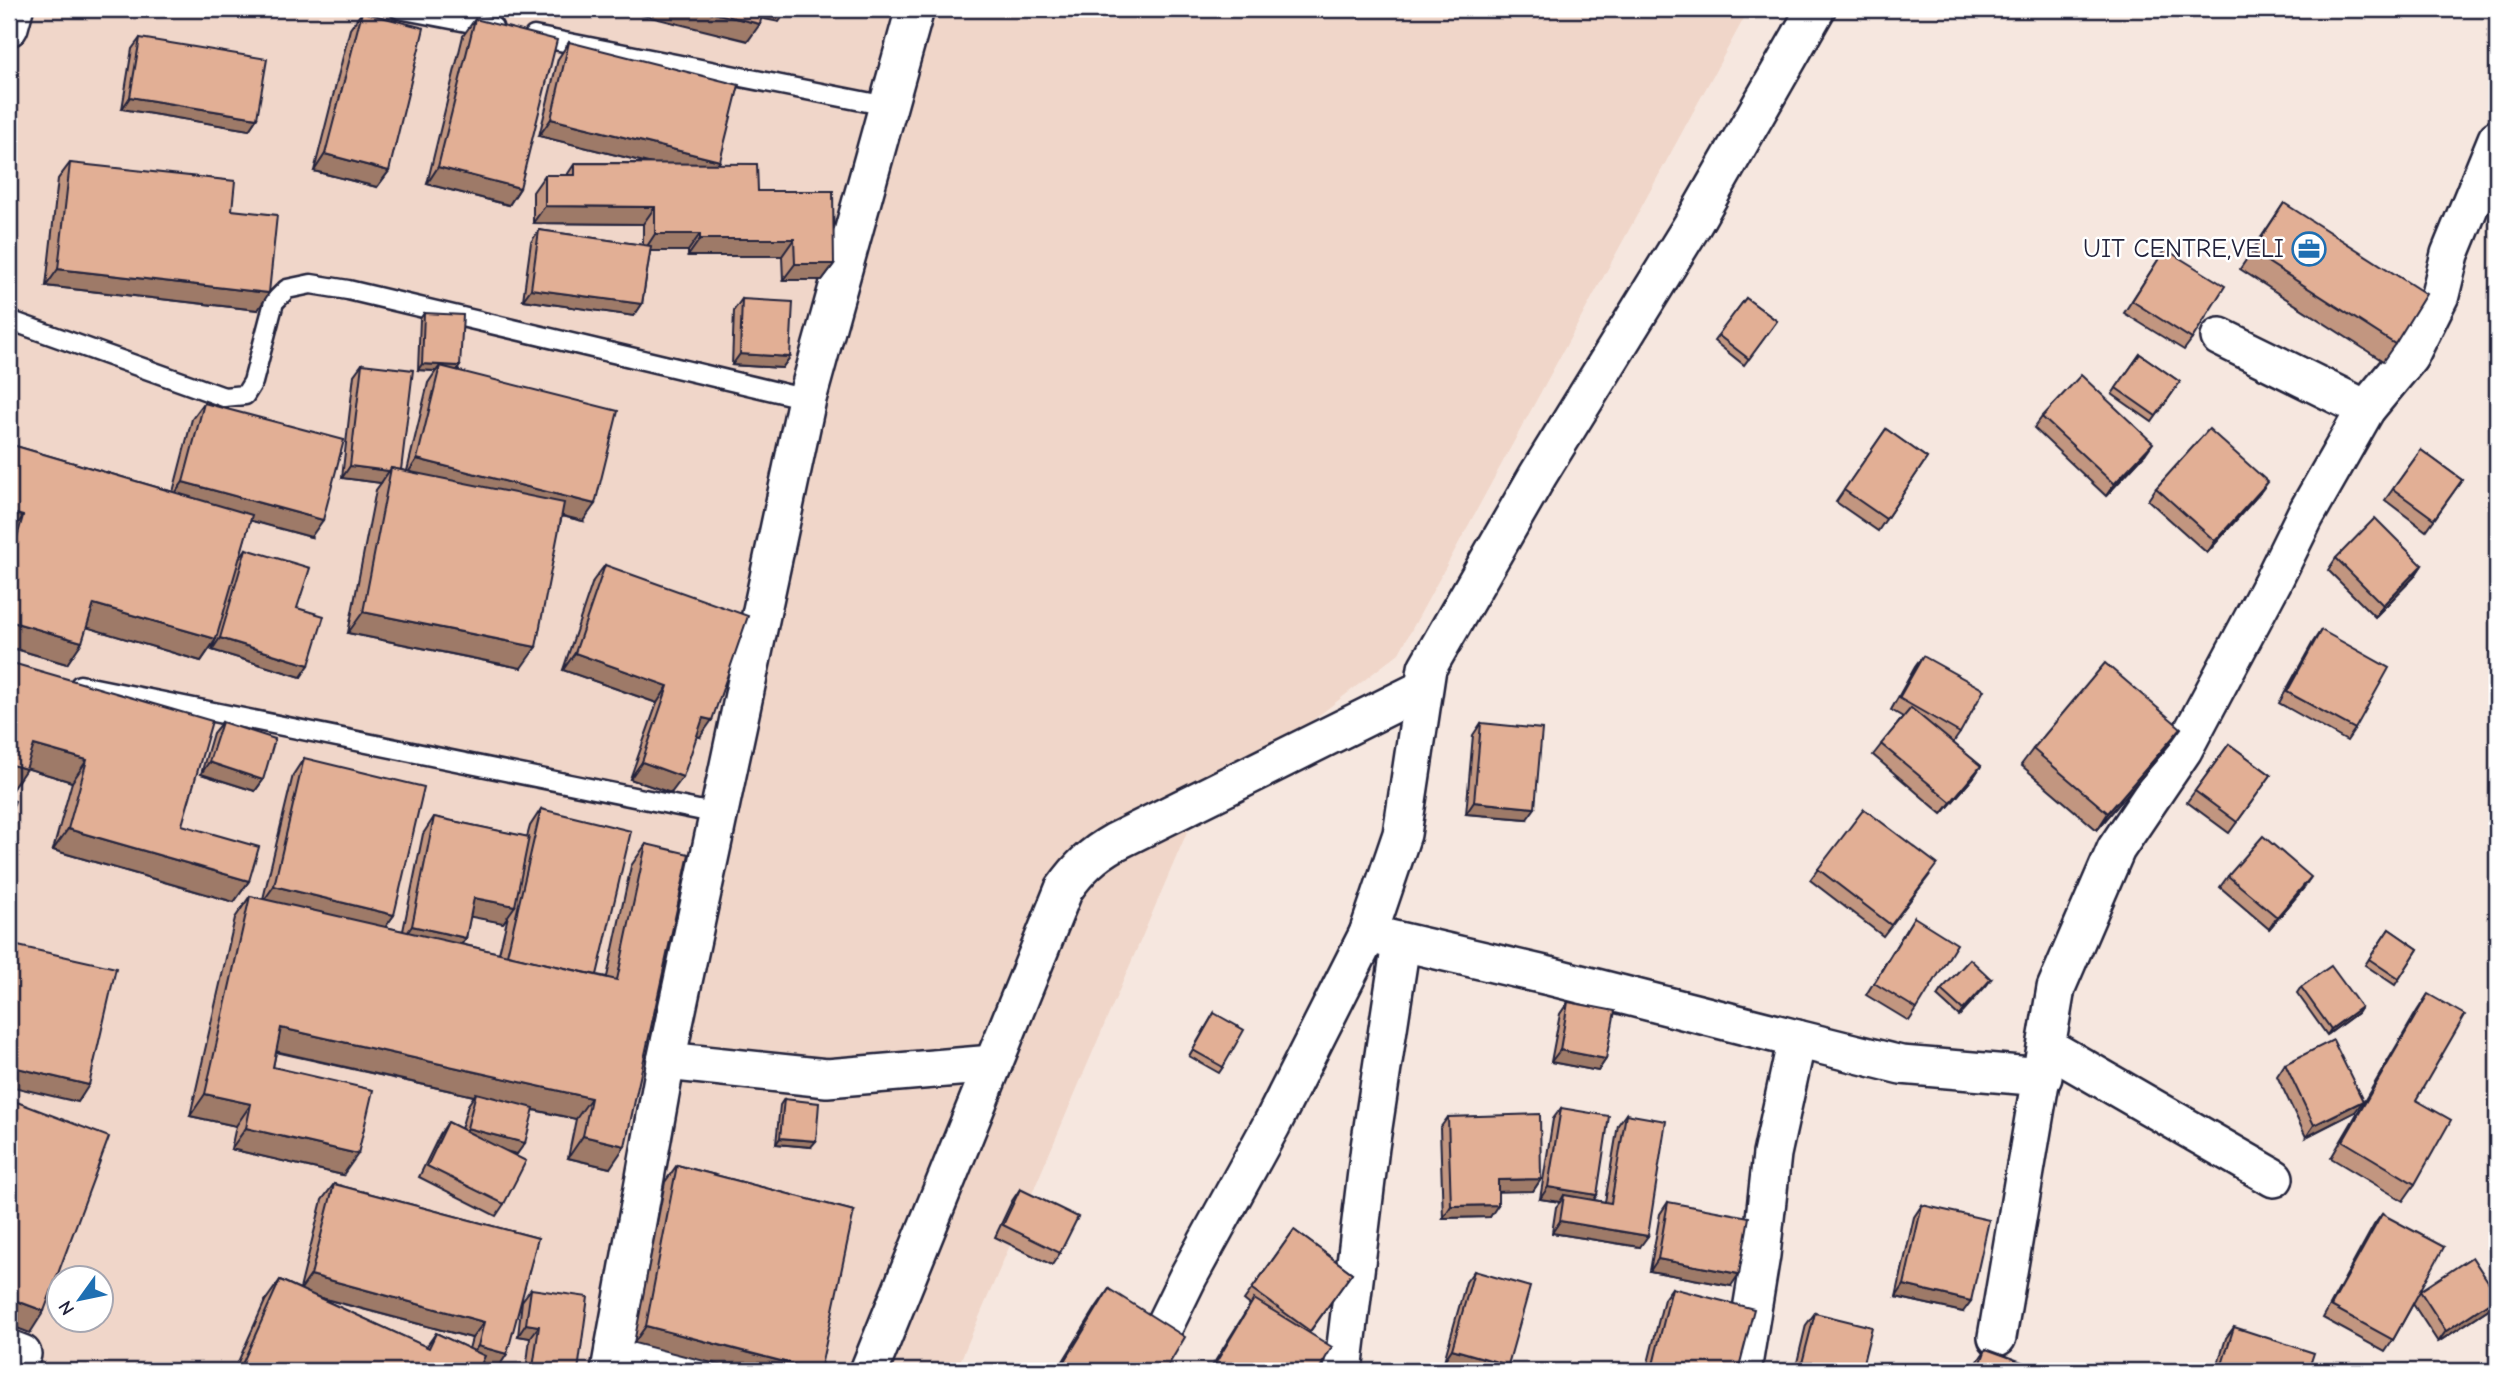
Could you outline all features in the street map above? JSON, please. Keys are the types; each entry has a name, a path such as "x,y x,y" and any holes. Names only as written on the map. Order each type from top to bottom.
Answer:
{"street":[{"path":"9,27 14,9"},
{"path":"696,1371 612,1359 666,1061 807,398 915,9"},
{"path":"1343,1371 1370,1147 1385,938 1427,668 1538,475 1693,224 1816,9"},
{"path":"1997,1337 2056,988 2116,849 2183,750 2305,516 2366,409 2409,357 2440,295 2450,254 2497,139"},
{"path":"2220,337 2366,409"},
{"path":"869,1371 1064,889 1080,867 1115,842 1423,689"},
{"path":"1385,938 1549,976 1901,1065 2045,1062 2274,1178"},
{"path":"1142,1371 1188,1278 1272,1124 1385,938"},
{"path":"1742,1371 1772,1154 1797,1039"},
{"path":"666,1061 827,1077 993,1064"}],"lane":[{"path":"399,9 887,106"},
{"path":"9,320 224,397 244,394 253,382 274,302 287,289 310,284 348,290 807,398"},
{"path":"63,681 718,814"}],"shaded area":[{"path":"9,9 1749,9 1399,653 1196,811 956,1371 9,1371"}],"building":[{"path":"697,9 763,9 760,24"},
{"path":"362,12 424,28 389,171 325,154"},
{"path":"475,19 557,40 520,188 438,167"},
{"path":"140,38 267,59 257,118 130,97"},
{"path":"569,42 739,85 720,161 551,119"},
{"path":"70,163 235,181 232,210 277,215 269,293 58,269"},
{"path":"575,163 757,164 758,191 833,191 834,264 795,264 794,239 700,239 700,234 655,234 655,207 545,206 545,175 575,175"},
{"path":"2284,203 2426,294 2395,344 2252,252"},
{"path":"539,230 651,246 642,304 531,289"},
{"path":"2165,249 2225,286 2192,339 2132,301"},
{"path":"1746,298 1777,321 1749,359 1718,335"},
{"path":"742,299 793,302 790,357 740,354"},
{"path":"424,313 463,315 460,366 422,364"},
{"path":"2140,354 2180,382 2156,416 2116,388"},
{"path":"362,364 413,370 401,470 350,466"},
{"path":"440,366 618,411 595,504 417,459"},
{"path":"2081,375 2153,443 2114,484 2042,417"},
{"path":"204,403 344,440 323,520 183,482"},
{"path":"1886,429 1927,458 1886,519 1844,490"},
{"path":"2209,429 2268,482 2215,541 2156,488"},
{"path":"9,444 252,515 216,639 94,604 82,642 9,621 9,566 23,516 9,512"},
{"path":"2421,450 2462,480 2434,519 2393,489"},
{"path":"391,468 564,503 536,647 363,612"},
{"path":"2375,518 2422,565 2383,605 2336,558"},
{"path":"246,549 310,568 297,608 324,616 309,665 220,638"},
{"path":"605,565 748,616 712,720 703,718 683,777 642,762 668,686 575,653"},
{"path":"2321,630 2389,668 2355,729 2287,692"},
{"path":"1923,656 1984,690 1960,733 1899,698"},
{"path":"9,662 212,721 182,825 259,847 249,881 68,829 87,760 34,745 26,769 9,764"},
{"path":"2105,663 2181,728 2108,813 2033,749"},
{"path":"1911,708 1981,766 1951,802 1881,744"},
{"path":"222,722 275,739 263,780 209,762"},
{"path":"1481,723 1542,729 1535,808 1474,802"},
{"path":"2229,744 2271,775 2237,822 2195,791"},
{"path":"304,758 424,787 394,915 274,886"},
{"path":"9,799 15,801 9,819"},
{"path":"541,809 631,831 597,975 507,955"},
{"path":"1864,809 1937,864 1891,925 1818,869"},
{"path":"434,817 529,837 515,906 474,898 466,938 412,926"},
{"path":"2263,836 2311,877 2277,917 2228,876"},
{"path":"646,844 689,854 625,1146 583,1136 591,1098 281,1028 273,1067 373,1090 358,1154 246,1128 251,1104 205,1094 250,896 617,980"},
{"path":"1914,917 1957,944 1917,1009 1874,983"},
{"path":"2389,929 2418,949 2399,979 2369,959"},
{"path":"9,944 116,968 89,1085 9,1066"},
{"path":"1970,959 1991,979 1963,1010 1941,990"},
{"path":"2331,966 2361,1007 2331,1029 2301,987"},
{"path":"2428,994 2465,1015 2416,1100 2451,1120 2415,1184 2343,1141"},
{"path":"1568,1002 1615,1011 1606,1059 1560,1050"},
{"path":"1214,1013 1244,1030 1223,1067 1193,1050"},
{"path":"2333,1040 2363,1101 2314,1125 2285,1064"},
{"path":"476,1093 534,1108 525,1143 467,1128"},
{"path":"9,1099 109,1137 62,1264 46,1264 44,1311 9,1298"},
{"path":"784,1099 819,1103 816,1141 780,1138"},
{"path":"1561,1108 1609,1116 1597,1195 1548,1187"},
{"path":"1540,1114 1541,1179 1498,1180 1498,1205 1451,1206 1448,1117"},
{"path":"1626,1114 1666,1121 1648,1236 1560,1221 1564,1195 1611,1203"},
{"path":"448,1122 526,1161 504,1204 427,1166"},
{"path":"677,1165 854,1211 820,1371 646,1326"},
{"path":"334,1184 538,1238 507,1354 478,1346 484,1322 311,1275"},
{"path":"1020,1189 1078,1217 1060,1253 1003,1225"},
{"path":"1668,1202 1749,1217 1739,1274 1658,1259"},
{"path":"1922,1205 1989,1220 1971,1301 1904,1285"},
{"path":"2382,1214 2444,1247 2393,1340 2331,1306"},
{"path":"1294,1230 1352,1273 1310,1331 1252,1289"},
{"path":"2472,1257 2497,1297 2446,1331 2420,1291"},
{"path":"1474,1271 1530,1287 1508,1365 1452,1349"},
{"path":"280,1280 429,1348 436,1333 485,1356 478,1371 239,1371"},
{"path":"1672,1288 1754,1309 1738,1371 1677,1371 1653,1365"},
{"path":"531,1289 588,1297 578,1371 533,1368 539,1326 526,1324"},
{"path":"1109,1289 1185,1337 1165,1371 1059,1371"},
{"path":"1254,1299 1332,1347 1318,1371 1211,1371"},
{"path":"1815,1313 1872,1327 1861,1371 1800,1371"},
{"path":"2234,1327 2314,1353 2308,1371 2220,1371"},
{"path":"1986,1349 2025,1363 2022,1371 1978,1371"},
{"path":"1451,1361 1479,1371 1448,1371"}],"place":[{"name":"UIT CENTRE,VELI","path":"2309,249"}]}
